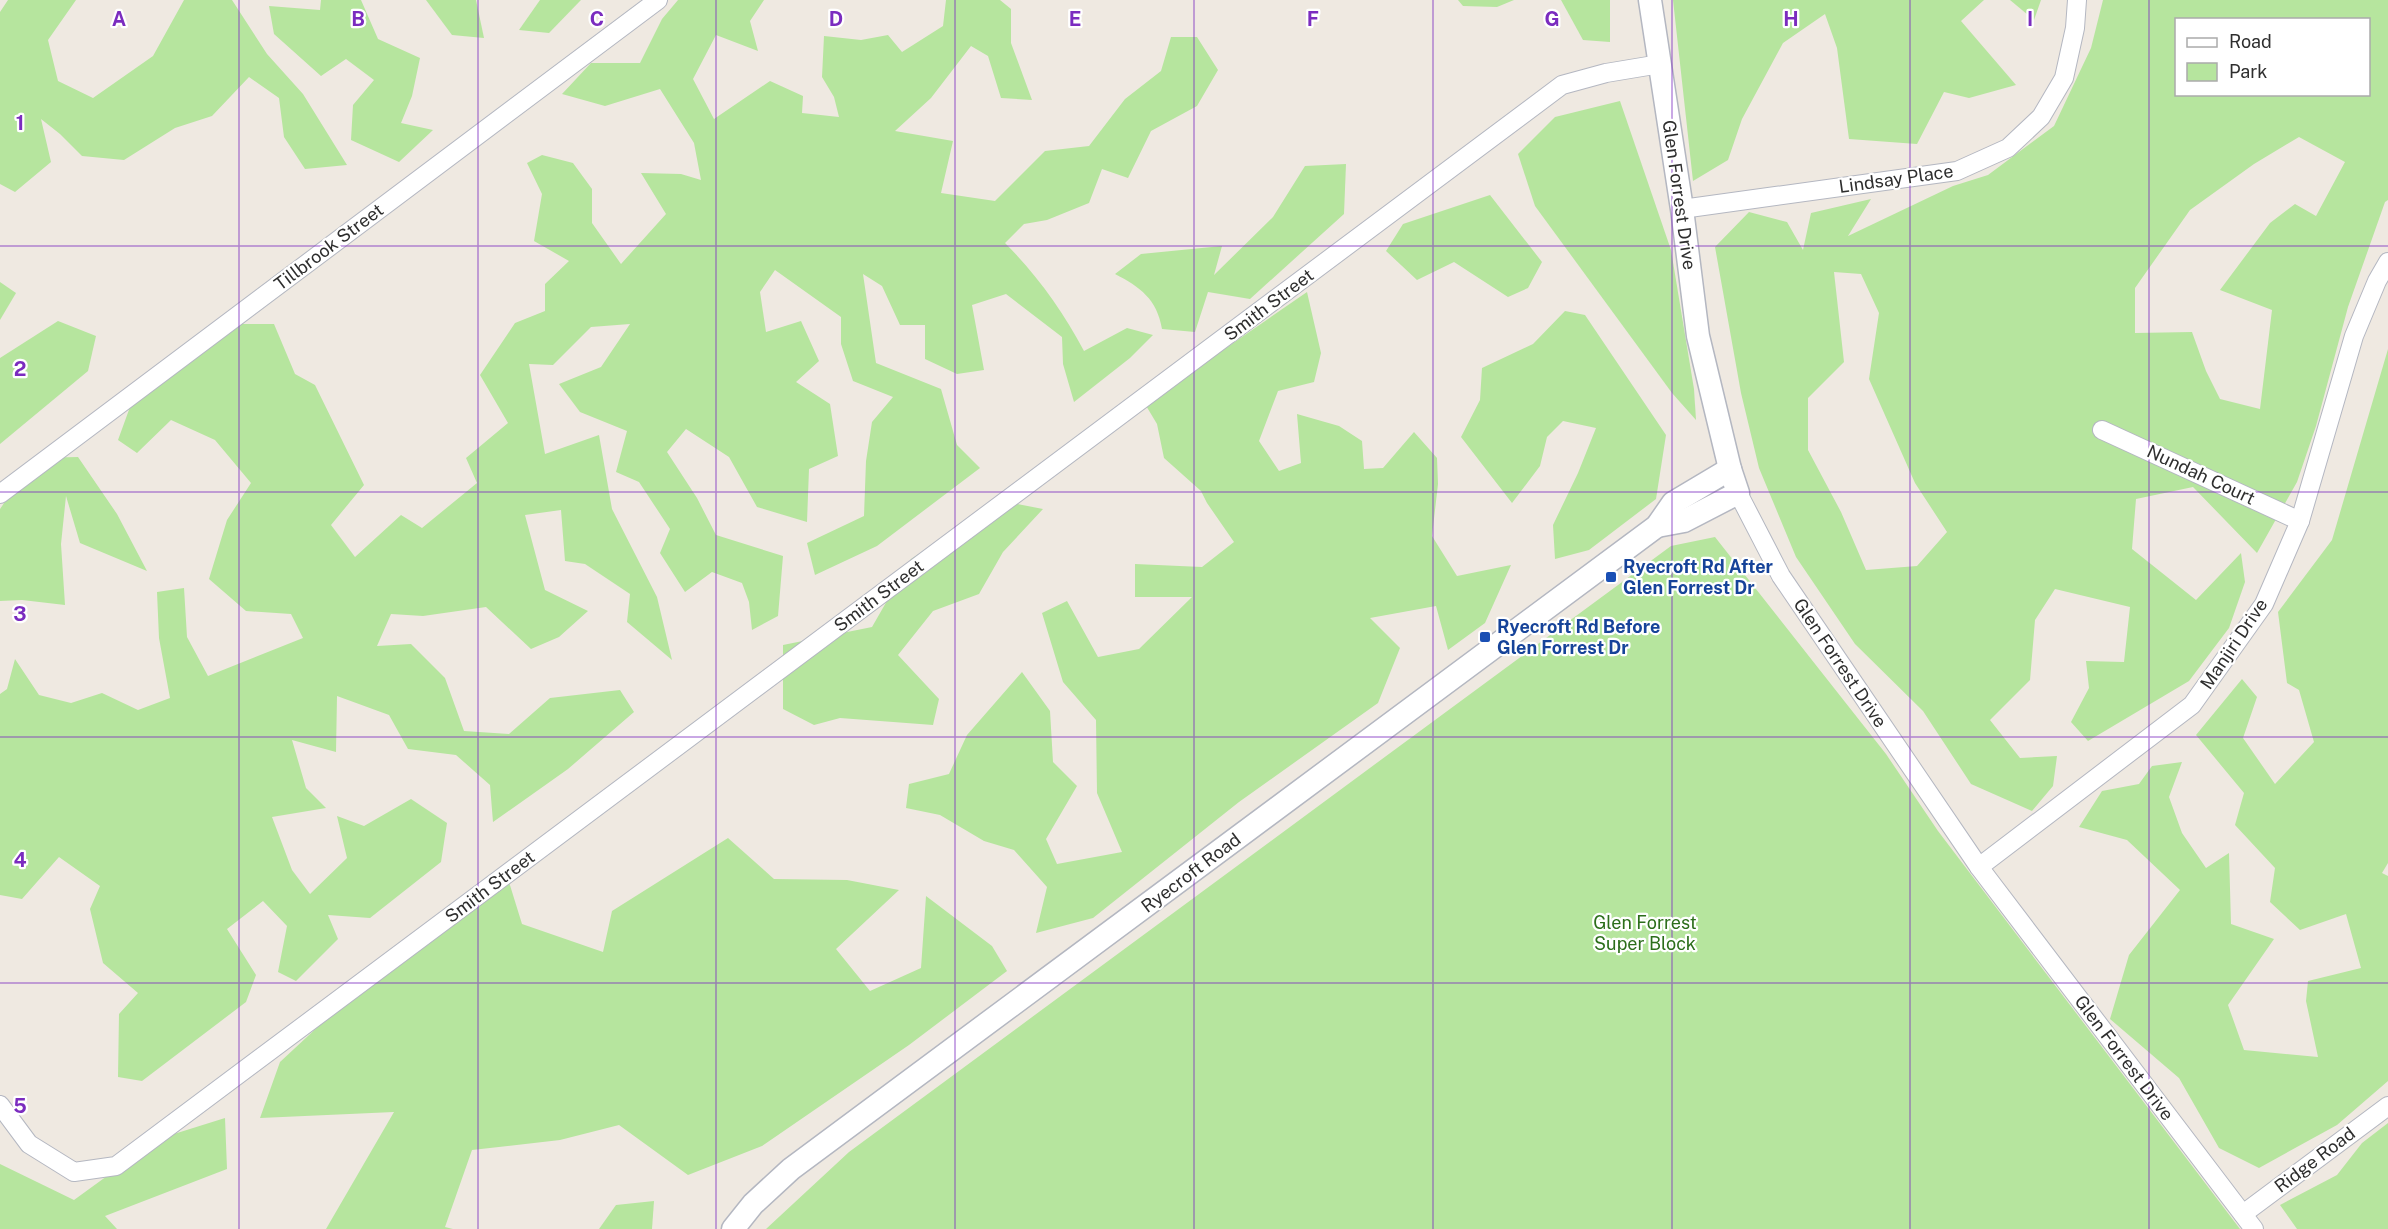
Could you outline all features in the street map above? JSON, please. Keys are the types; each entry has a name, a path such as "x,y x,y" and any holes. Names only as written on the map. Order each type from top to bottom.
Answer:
{"street":[{"name":"Tillbrook Street","path":"0,494 658,0"},
{"name":"Glen Forrest Drive","path":"1650,0 1683,209 1698,336 1730,469 1738,493 1781,576 1979,867 2248,1222"},
{"name":"Lindsay Place","path":"1683,209 1957,171 2008,148 2041,117 2064,78 2075,28 2077,0"},
{"name":"Smith Street","path":"0,1105 29,1144 74,1172 116,1166 1562,85 1606,73 1660,64"},
{"name":"Manjiri Drive","path":"1979,867 2192,705 2264,604 2300,520 2354,336 2380,294 2388,262"},
{"name":"Nundah Court","path":"2102,430 2300,520"},
{"name":"Ryecroft Road","path":"733,1229 753,1204 791,1169 1657,526 1673,503 1730,469"},
{"name":"Ryecroft Road","path":"1657,526 1684,521 1738,493"},
{"name":"Ridge Road","path":"2248,1222 2388,1106"}],"green space":[{"path":"8,0 76,0 48,40 58,81 93,98 153,56 184,0 232,0 267,54 303,94 347,165 305,169 284,137 279,98 249,77 212,116 175,128 124,160 82,156 41,119 51,162 15,192 0,184 0,12"},
{"path":"321,0 361,0 378,39 420,58 412,96 401,123 433,130 399,162 351,140 353,105 374,80 346,59 321,76 274,34 269,6 320,10"},
{"path":"426,0 476,0 484,38 452,35"},
{"path":"540,0 581,0 549,33 519,30"},
{"path":"678,0 764,0 750,21 758,51 716,35 693,79 714,119 770,81 803,96 802,113 839,117 834,97 822,77 824,36 861,40 888,35 902,52 943,26 946,0 1000,0 1011,9 1011,43 1032,100 1001,98 988,56 971,46 931,98 895,131 953,141 941,193 995,201 1045,151 1089,146 1125,99 1161,71 1171,37 1197,37 1218,70 1197,106 1151,131 1128,178 1102,169 1089,203 1047,220 1024,224 1005,243 1049,294 1084,351 1127,328 1153,335 1130,358 1074,402 1063,364 1062,337 1006,294 972,305 984,370 957,374 925,359 925,325 900,325 882,286 863,274 876,363 941,389 957,445 980,468 877,546 815,575 807,543 864,516 866,461 872,422 893,397 853,381 841,344 841,317 775,270 760,292 766,332 801,321 819,361 796,382 830,404 838,456 809,469 807,522 757,507 729,457 686,429 667,452 697,498 716,535 783,556 778,616 752,630 749,602 742,583 712,572 685,592 660,553 670,529 639,482 616,472 627,431 580,412 559,384 601,367 630,324 591,327 553,365 529,364 545,454 599,435 612,509 657,597 672,660 627,622 630,594 585,564 565,561 561,510 525,515 545,590 588,611 559,637 531,649 486,607 423,616 391,614 377,646 411,644 445,678 464,731 509,734 550,698 620,690 634,712 568,769 493,822 490,785 456,755 408,749 389,715 337,696 336,752 292,740 306,788 326,808 272,817 292,870 310,894 347,858 337,816 364,826 411,799 447,823 441,862 370,918 328,915 338,939 296,981 278,972 287,926 263,901 227,929 256,975 246,1002 142,1081 118,1077 119,1014 138,993 103,963 90,909 100,886 59,857 22,899 0,895 0,694 7,689 15,659 39,695 71,703 102,693 138,710 170,698 159,638 157,592 184,588 187,637 208,676 303,638 291,614 246,611 209,579 227,520 251,483 215,440 171,420 137,453 118,440 130,407 233,324 274,324 295,374 315,385 364,485 331,525 355,557 401,515 422,528 477,483 466,458 508,423 480,375 515,323 545,311 545,284 569,261 534,241 542,194 527,163 542,155 573,163 592,189 592,223 621,264 666,214 641,173 681,174 701,180 694,143 660,89 605,106 562,94 591,63 640,63 662,19"},
{"path":"1458,0 1514,0 1497,7 1463,6"},
{"path":"1561,0 1610,0 1610,42 1583,40"},
{"path":"1673,0 1984,0 1961,21 2016,85 1969,98 1944,92 1917,144 1849,139 1837,48 1825,14 1783,43 1742,119 1728,160 1693,181"},
{"path":"2010,0 2041,0 2034,20"},
{"path":"2103,0 2388,0 2388,200 2385,202 2348,307 2316,426 2297,482 2257,553 2193,487 2136,499 2132,549 2196,600 2241,553 2245,582 2229,628 2189,681 2088,741 2071,722 2089,688 2086,661 2124,662 2130,607 2055,589 2035,620 2030,680 1990,720 2020,758 2057,756 2053,786 2032,811 1971,784 1923,711 1855,644 1796,557 1759,468 1741,393 1715,247 1749,212 1787,222 1803,250 1811,213 1871,199 1848,236 1953,186 1988,175 2054,126 2091,48","holes":["2299,137 2345,162 2316,216 2295,204 2270,223 2220,290 2272,310 2260,409 2220,399 2206,371 2192,332 2135,333 2135,288 2190,210 2254,164","1834,272 1861,274 1879,313 1869,379 1915,483 1947,532 1917,566 1866,570 1841,512 1808,450 1808,398 1844,362"]},
{"path":"1620,101 1671,250 1694,389 1696,420 1672,393 1535,206 1518,154 1555,117"},
{"path":"1346,164 1344,214 1250,299 1208,292 1195,332 1162,329 1152,302 1140,289 1115,274 1141,254 1222,246 1214,275 1273,217 1305,166"},
{"path":"1490,195 1542,262 1528,288 1508,297 1454,262 1417,280 1386,251 1403,224"},
{"path":"0,282 16,293 0,320"},
{"path":"1307,292 1321,353 1314,382 1278,391 1259,441 1279,471 1301,463 1297,414 1339,426 1362,441 1364,469 1383,468 1414,432 1437,458 1438,484 1432,536 1457,576 1511,565 1485,623 1448,650 1436,606 1370,618 1400,648 1378,703 1239,802 1093,918 1036,933 1047,887 1014,850 984,841 940,815 906,808 909,784 949,774 967,735 1022,672 1050,711 1053,762 1077,786 1046,839 1057,864 1122,852 1097,793 1096,720 1063,682 1042,613 1067,601 1098,657 1139,649 1192,597 1135,597 1135,564 1202,567 1234,542 1201,491 1164,458 1157,424 1145,404"},
{"path":"1565,311 1585,315 1666,435 1656,499 1589,550 1555,559 1553,525 1596,428 1563,421 1547,437 1540,466 1512,503 1461,437 1480,400 1482,368 1533,344"},
{"path":"58,321 96,336 88,371 0,444 0,358"},
{"path":"2388,349 2388,863 2382,873 2388,876 2388,1081 2337,1125 2259,1168 2219,1148 2179,1078 2110,1019 2129,955 2180,890 2127,840 2079,827 2102,791 2139,784 2152,766 2182,762 2169,797 2182,833 2206,868 2229,853 2231,924 2274,939 2228,1005 2244,1050 2318,1057 2306,1001 2308,981 2361,968 2346,914 2300,930 2270,902 2275,868 2235,825 2244,793 2196,735 2242,679 2257,697 2243,738 2275,784 2314,742 2299,690 2287,683 2278,612 2332,540"},
{"path":"78,457 117,514 147,571 80,543 66,496 61,544 65,605 22,600 0,601 0,509 35,458"},
{"path":"1002,501 1043,509 1003,552 979,594 933,611 898,655 939,699 933,725 840,718 814,725 783,709 783,645 872,627 911,559"},
{"name":"Glen Forrest Super Block","path":"1715,537 1886,754 1938,831 2240,1229 766,1229 849,1152 1671,546"},
{"path":"728,838 774,879 847,880 899,890 836,949 870,991 921,968 926,896 992,946 1007,971 909,1045 762,1146 688,1175 619,1125 560,1140 472,1150 445,1227 453,1229 326,1229 394,1112 260,1118 280,1062 450,904 509,882 522,924 603,952 612,911"},
{"path":"225,1118 227,1169 105,1216 117,1229 0,1229 0,1164 74,1200 158,1139"},
{"path":"2388,1123 2388,1229 2297,1229 2280,1205 2337,1175 2362,1143"},
{"path":"654,1201 652,1229 599,1229 616,1205"}],"place":[{"name":"Ryecroft Rd After Glen Forrest Dr","path":"1611,577"},
{"name":"Ryecroft Rd Before Glen Forrest Dr","path":"1485,637"}]}
